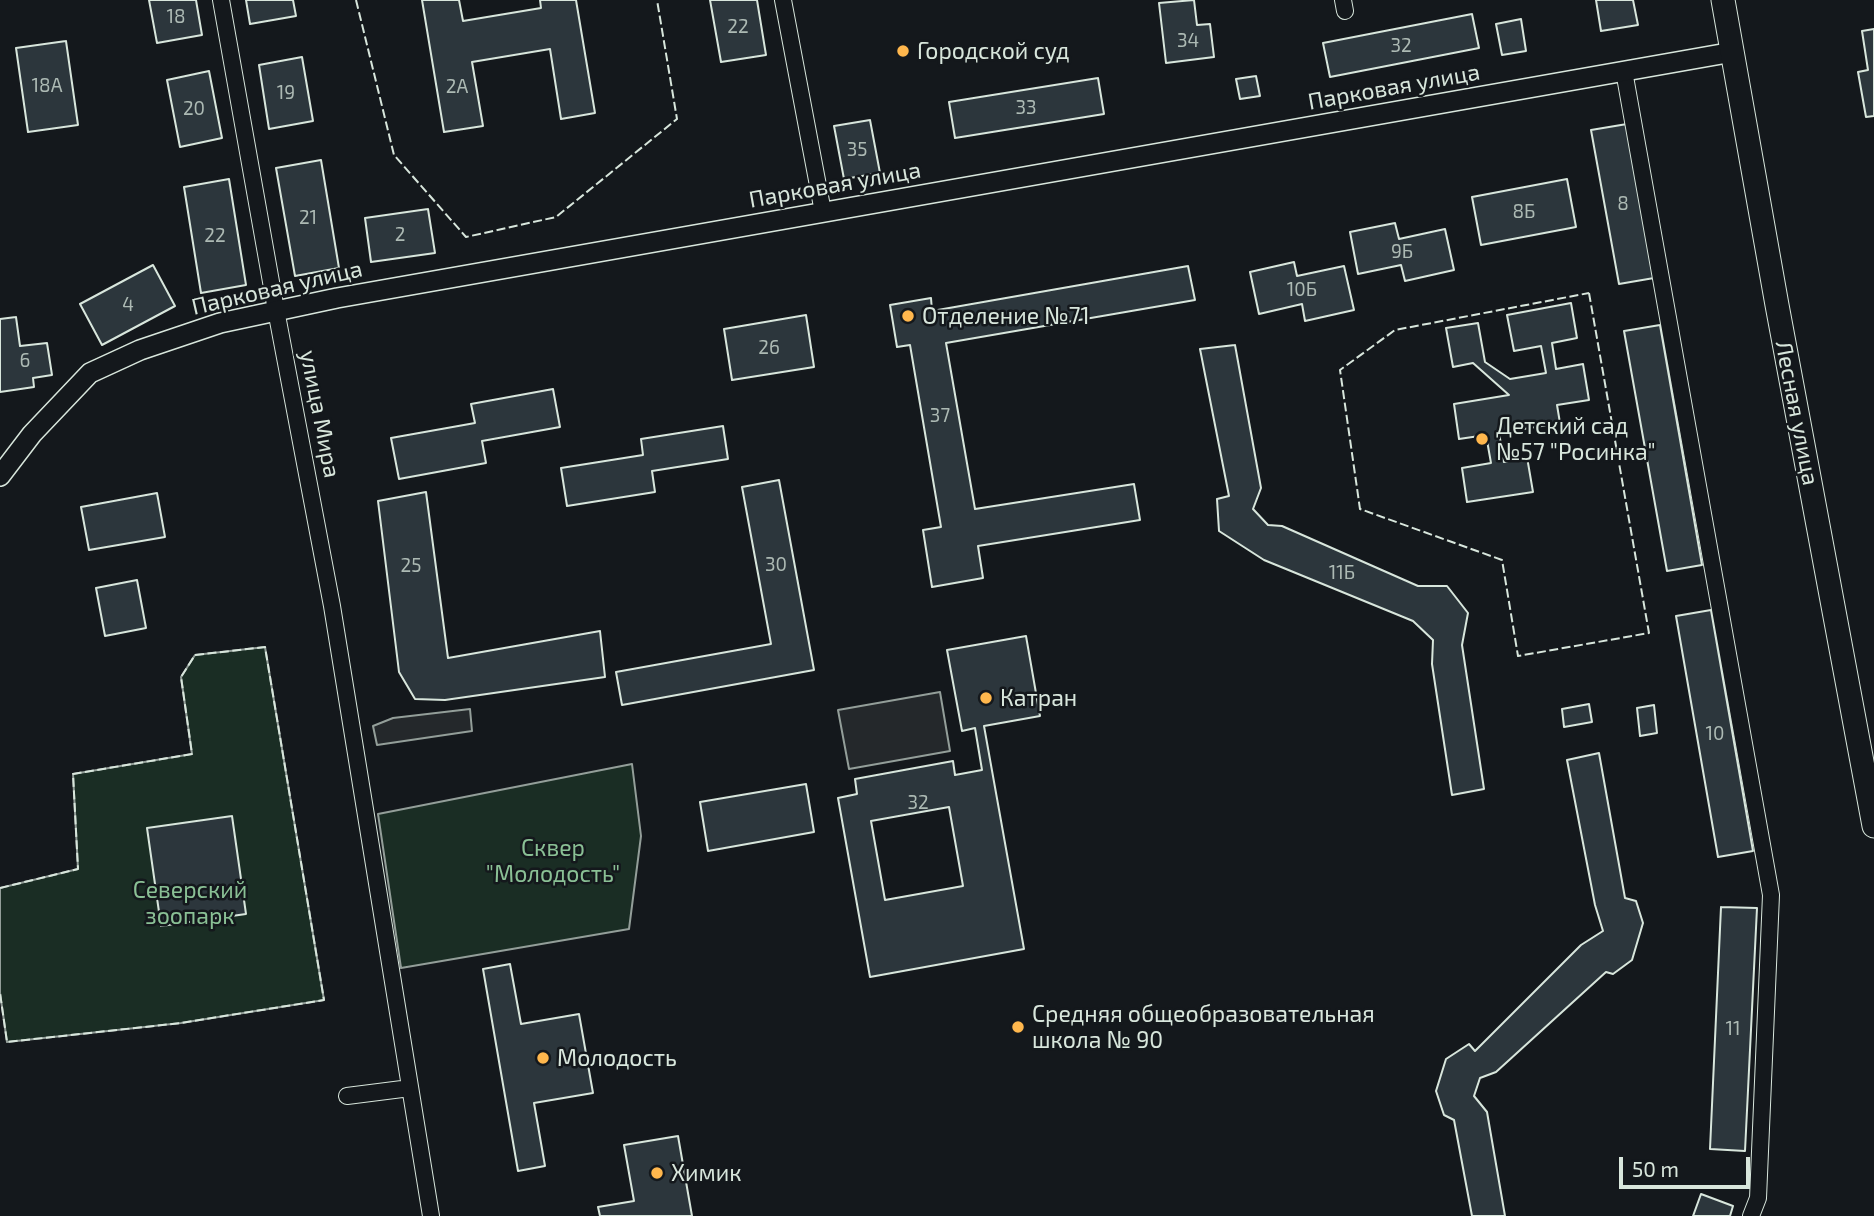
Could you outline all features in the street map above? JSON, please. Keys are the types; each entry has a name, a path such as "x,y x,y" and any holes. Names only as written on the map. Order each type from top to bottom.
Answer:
{"main road":[{"name":"Лесная улица","path":"1723,0 1779,319 1874,826"}],"street":[{"name":"улица Мира","path":"221,0 332,606 431,1216"},
{"path":"783,0 823,212"},
{"name":"Парковая улица","path":"0,476 32,434 90,373 140,350 196,330 276,310 1732,52"},
{"path":"1624,71 1771,895 1758,1198 1751,1216"},
{"path":"347,1097 410,1088"}],"green space":[{"name":"Северский зоопарк","path":"265,647 324,1000 181,1023 7,1042 0,993 0,888 78,869 73,774 192,754 181,677 195,655"},
{"name":"Сквер \"Молодость\"","path":"632,764 641,836 629,929 401,968 378,814"}],"shaded area":[{"path":"940,692 950,751 849,769 838,710"},
{"path":"470,709 472,731 377,745 373,726 393,718"}],"building":[{"path":"149,0 196,0 202,35 157,43"},
{"path":"246,0 293,0 296,16 250,24"},
{"path":"422,0 459,0 463,21 541,8 540,0 576,0 595,113 561,119 550,49 472,62 483,126 444,132"},
{"path":"710,0 757,0 766,55 721,62"},
{"path":"1194,0 1197,25 1210,24 1214,57 1166,63 1159,3"},
{"path":"1596,0 1633,0 1638,25 1601,31"},
{"path":"1472,14 1479,48 1330,77 1323,43"},
{"path":"1521,19 1526,51 1502,55 1496,24"},
{"path":"1874,29 1874,116 1866,117 1858,72 1868,70 1862,31"},
{"path":"66,41 78,125 28,132 16,48"},
{"path":"302,57 313,121 269,129 259,65"},
{"path":"209,71 222,138 180,147 167,80"},
{"path":"1256,76 1260,96 1240,99 1236,79"},
{"path":"1098,78 1104,114 955,138 949,102"},
{"path":"870,120 880,173 844,179 834,126"},
{"path":"1627,124 1654,278 1619,284 1591,130"},
{"path":"321,160 339,268 295,276 276,168"},
{"path":"229,179 246,285 201,293 184,187"},
{"path":"1567,179 1576,227 1481,245 1472,197"},
{"path":"428,209 435,253 371,262 365,218"},
{"path":"1395,223 1399,239 1445,229 1454,270 1405,281 1401,265 1358,274 1350,232"},
{"path":"1294,262 1297,276 1344,266 1354,310 1305,321 1302,304 1259,314 1250,272"},
{"path":"153,265 175,306 102,345 80,304"},
{"path":"1188,266 1195,300 946,343 975,509 1134,484 1140,520 978,546 983,578 932,587 923,530 941,527 910,345 897,347 890,305 931,298 932,311"},
{"path":"1571,303 1577,338 1552,343 1556,369 1583,364 1589,400 1557,405 1560,423 1499,433 1504,462 1527,457 1533,492 1467,502 1462,468 1491,463 1486,435 1459,439 1454,404 1509,395 1473,363 1453,367 1446,328 1478,323 1485,362 1510,379 1546,373 1541,346 1514,351 1507,315"},
{"path":"806,315 814,367 732,380 724,329"},
{"path":"16,317 20,346 47,343 52,375 33,378 34,387 0,392 0,319"},
{"path":"1660,325 1702,565 1667,571 1624,331"},
{"path":"1235,345 1261,488 1253,509 1268,525 1282,526 1418,586 1447,586 1468,613 1462,645 1484,789 1452,795 1432,664 1433,640 1413,621 1264,560 1219,531 1217,499 1229,496 1200,349"},
{"path":"553,389 560,427 482,441 486,463 399,479 391,438 475,423 471,404"},
{"path":"723,426 728,459 652,471 655,492 567,506 561,468 643,455 641,439"},
{"path":"779,480 814,670 622,705 616,672 771,644 742,487"},
{"path":"426,492 448,658 600,631 605,677 445,700 415,699 399,672 378,501"},
{"path":"157,493 165,537 89,550 81,507"},
{"path":"137,580 146,628 105,636 96,588"},
{"path":"1711,610 1753,851 1718,857 1676,616"},
{"path":"1026,636 1040,716 984,726 1024,949 870,977 838,798 857,794 855,779 953,761 955,775 982,770 975,728 962,731 947,650","holes":["949,807 963,886 885,900 871,821"]},
{"path":"1589,704 1592,722 1564,727 1562,709"},
{"path":"1654,705 1657,733 1640,736 1637,708"},
{"path":"1599,753 1625,898 1636,901 1643,923 1632,960 1613,974 1606,972 1496,1072 1480,1078 1474,1096 1487,1112 1505,1216 1472,1216 1454,1120 1444,1115 1436,1091 1446,1059 1469,1044 1475,1051 1581,945 1603,931 1595,905 1567,760"},
{"path":"806,784 814,832 708,851 700,802"},
{"path":"232,816 246,914 161,926 147,828"},
{"path":"1721,907 1757,908 1745,1151 1710,1149"},
{"name":"Молодость","path":"510,964 521,1024 579,1014 593,1093 534,1103 545,1166 518,1171 483,969"},
{"name":"Химик","path":"678,1136 692,1216 600,1216 598,1207 634,1201 624,1145"},
{"path":"1701,1194 1733,1206 1730,1216 1693,1216"}],"fence":[{"path":"356,0 394,155 466,237 556,217 677,119 657,0"},
{"path":"1589,293 1649,633 1518,656 1502,560 1360,509 1340,370 1395,330 1589,293"},
{"path":"0,888 78,869 73,774 192,754 181,677 195,655 265,647 324,1000 181,1023 7,1042 0,993"}],"place":[{"name":"Городской суд","path":"903,51"},
{"name":"Отделение №71","path":"908,316"},
{"name":"Детский сад №57 \"Росинка\"","path":"1482,439"},
{"name":"Катран","path":"986,698"},
{"name":"Средняя общеобразовательная школа № 90","path":"1018,1027"},
{"name":"Молодость","path":"543,1058"},
{"name":"Химик","path":"657,1173"}]}
